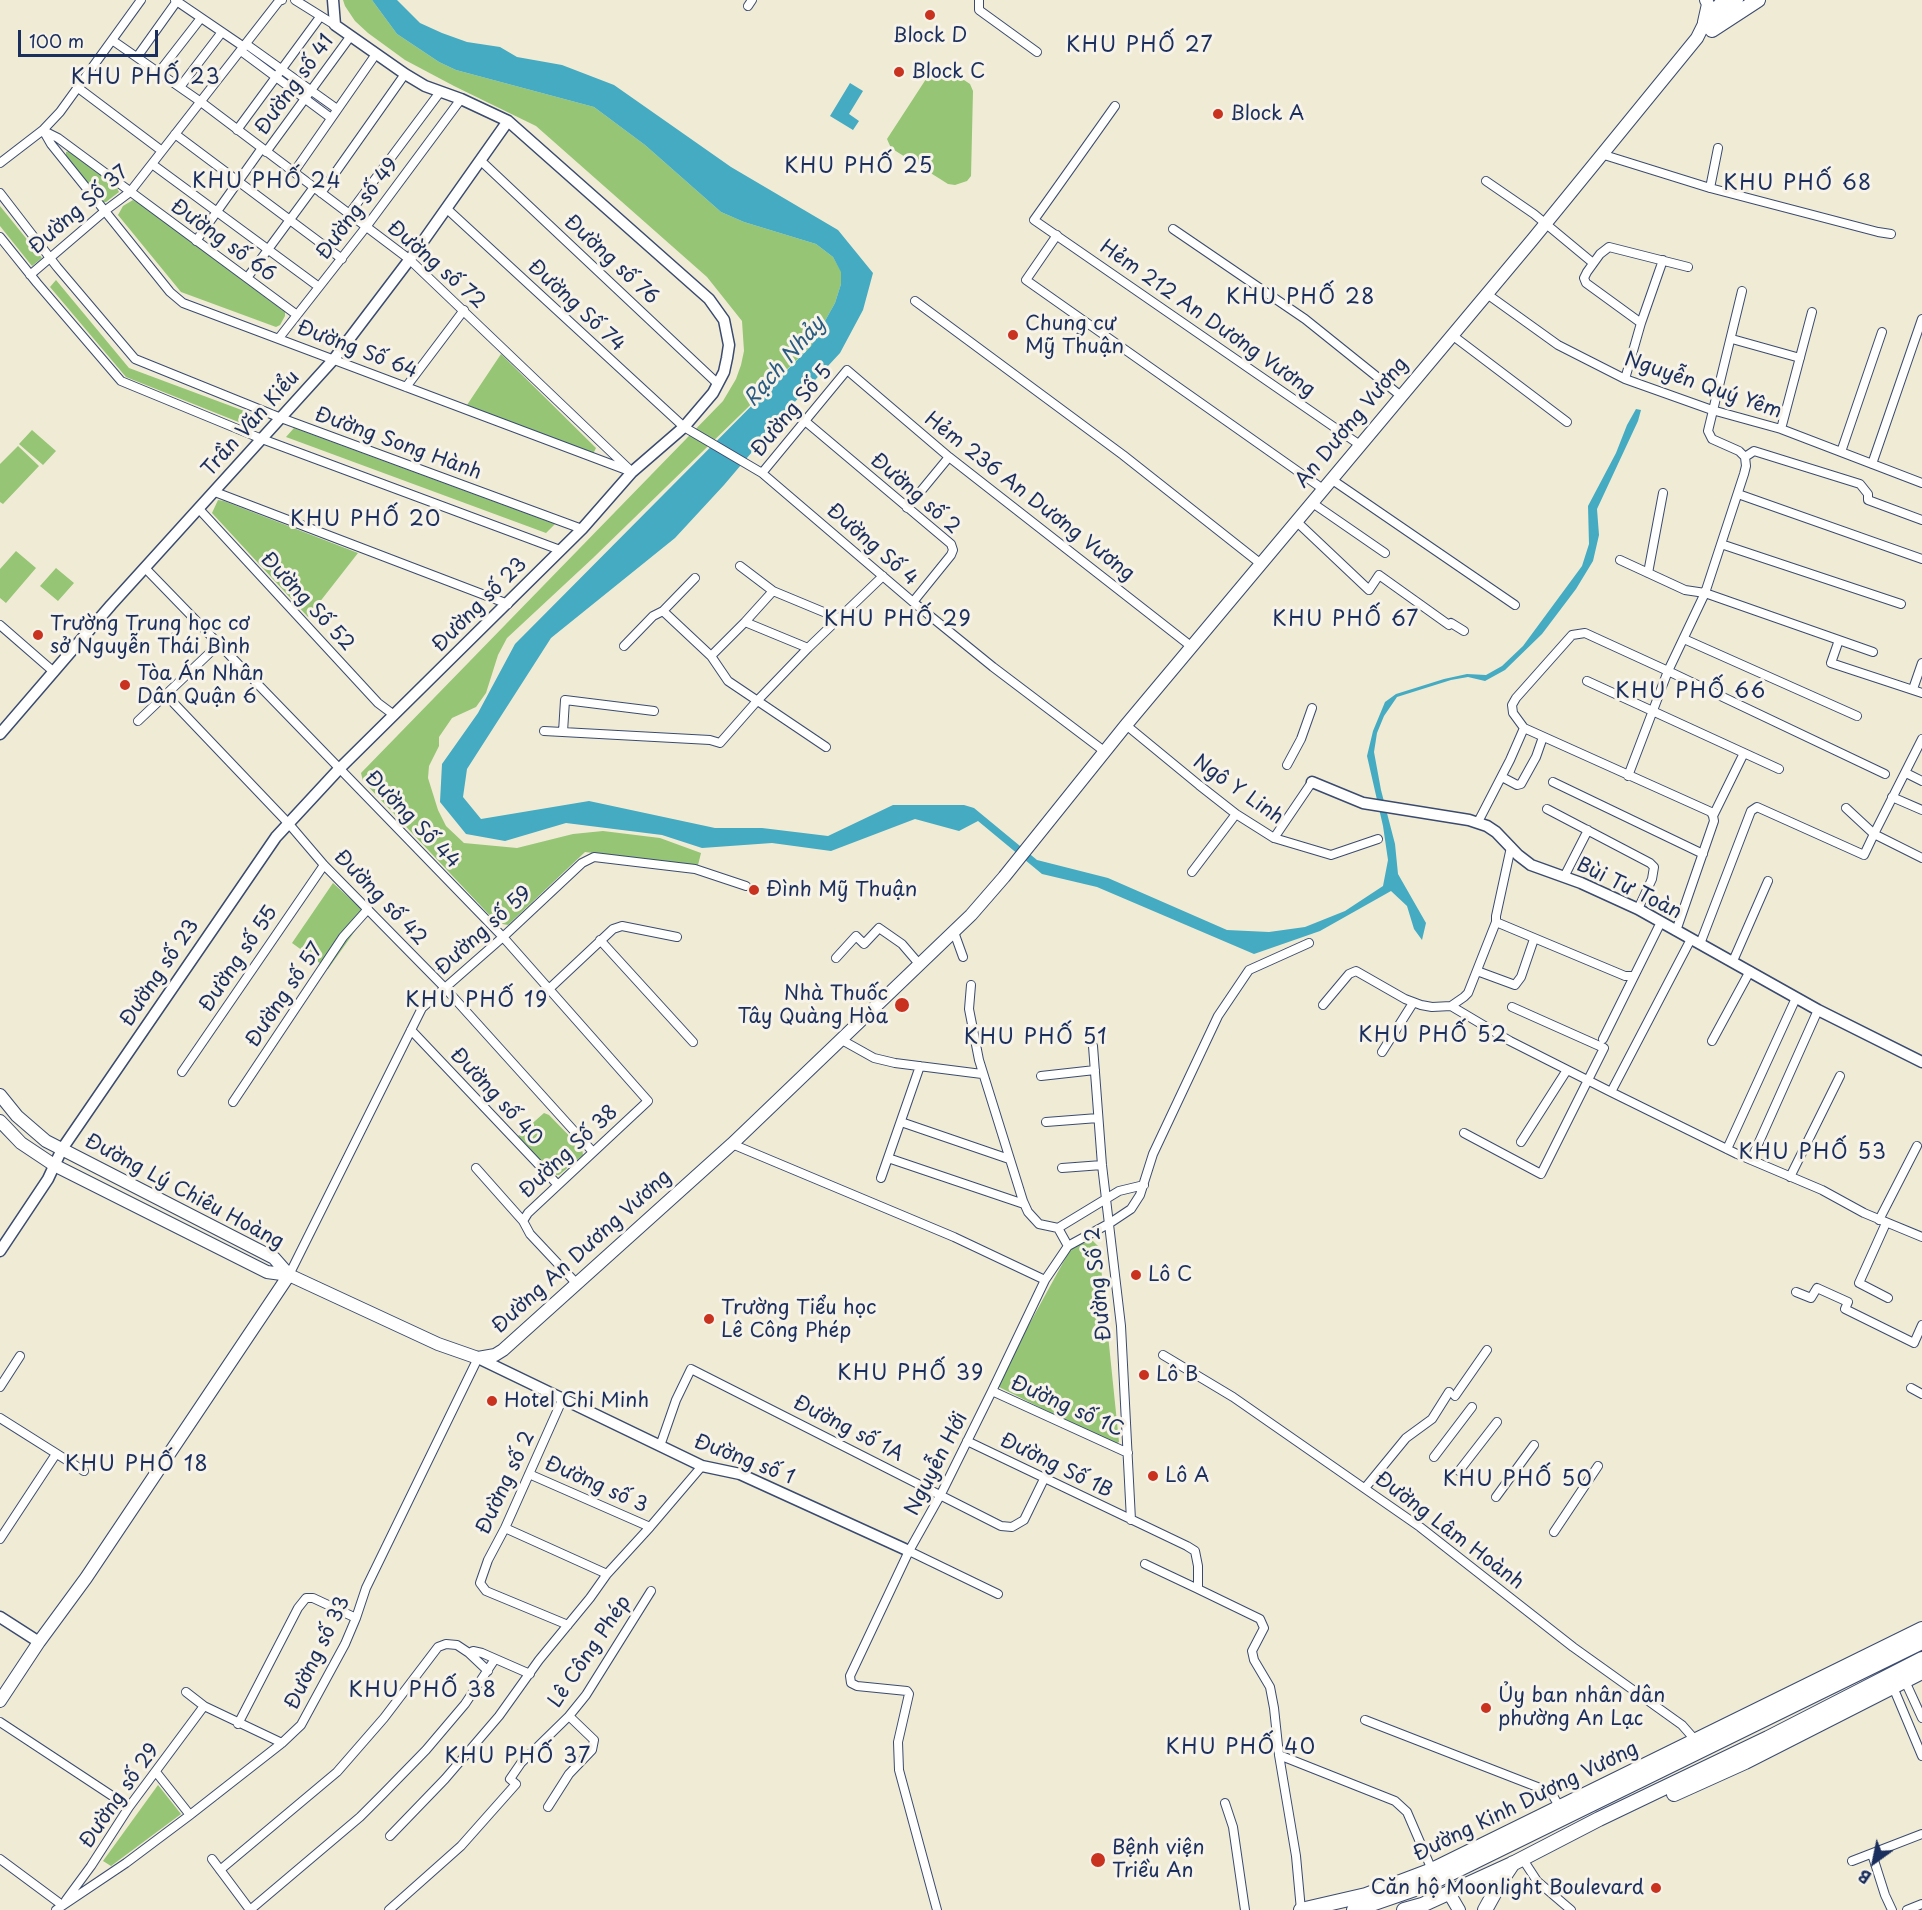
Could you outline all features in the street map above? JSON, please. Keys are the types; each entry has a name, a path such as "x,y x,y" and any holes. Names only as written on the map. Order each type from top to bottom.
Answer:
{"main road":[{"path":"1706,0 1708,27"},
{"path":"1708,27 1723,0"},
{"path":"1708,27 1737,0"},
{"path":"1708,27 1758,0"},
{"name":"An Dương Vương","path":"1037,834 1708,27"},
{"name":"Đường An Dương Vương","path":"478,1358 495,1355 503,1350 732,1144 954,932 1004,877 1037,834"},
{"name":"Đường Lý Chiêu Hoàng","path":"0,1095 31,1129 62,1149 274,1258 289,1275"},
{"name":"Đường Lý Chiêu Hoàng","path":"0,1121 21,1143 54,1165 267,1272 289,1275"},
{"path":"0,1701 39,1642 86,1578 289,1275 438,1344 478,1358"},
{"name":"Đường Kinh Dương Vương","path":"1699,1746 1922,1629"},
{"name":"Đường Kinh Dương Vương","path":"1354,1910 1436,1874 1699,1746 1922,1642"},
{"path":"1406,1910 1431,1906 1449,1893 1621,1809 1634,1811 1700,1783 1896,1679 1922,1659"},
{"path":"1896,1679 1922,1672"},
{"path":"1586,1801 1599,1819"},
{"path":"1563,1813 1573,1833"},
{"path":"1485,1910 1500,1881 1518,1860"},
{"path":"1436,1874 1459,1910"},
{"path":"1419,1882 1431,1906"},
{"name":"Đường Kinh Dương Vương","path":"1301,1910 1419,1882"}],"street":[{"path":"0,163 43,130 60,112 141,0"},
{"name":"Đường Số 37","path":"30,275 105,210 130,192 279,0"},
{"path":"295,0 335,25"},
{"path":"333,0 335,25"},
{"path":"979,0 979,10 1037,52"},
{"path":"137,57 176,1 279,73 305,98 331,118"},
{"path":"237,130 320,17"},
{"path":"159,72 201,18"},
{"name":"Đường số 23","path":"62,1149 262,855 339,769 582,529 632,472 684,428 709,399 718,384 728,358 729,345 724,320 717,308 508,121 440,92 405,74 335,25"},
{"path":"180,87 222,32"},
{"name":"Đường số 41","path":"196,241 238,182 350,37"},
{"name":"Đường số 72","path":"112,40 201,102 409,259 632,472"},
{"path":"294,172 376,54"},
{"path":"279,73 310,90 337,109"},
{"path":"247,278 405,74"},
{"path":"78,87 162,151"},
{"path":"349,214 440,92"},
{"name":"Đường số 49","path":"279,338 342,259 461,99"},
{"name":"Hẻm 212 An Dương Vương","path":"1115,106 1034,220 1360,445"},
{"name":"Trần Văn Kiểu","path":"0,734 111,605 334,359 508,121"},
{"name":"Đường số 66","path":"43,130 58,138 297,315"},
{"name":"Đường Số 64","path":"43,130 51,144 170,291 183,303 632,472"},
{"path":"175,134 342,259"},
{"path":"1710,188 1718,148"},
{"path":"1601,154 1710,188 1891,234"},
{"name":"Đường số 76","path":"480,160 718,384"},
{"path":"152,164 320,287"},
{"path":"1486,181 1545,223 1593,263"},
{"name":"Đường Song Hành","path":"0,193 135,359 281,418 582,529"},
{"name":"Đường Số 74","path":"446,208 684,428 758,470"},
{"path":"1173,229 1305,320 1401,396"},
{"path":"1057,235 1026,280 1327,484 1515,605"},
{"path":"0,237 121,381 262,439 560,550"},
{"path":"1641,323 1586,283 1584,278 1593,263 1609,247 1688,267"},
{"path":"1625,379 1663,260"},
{"path":"1628,776 1668,671 1705,593 1746,466 1745,457 1738,451 1712,440 1708,431 1742,291"},
{"name":"Nguyễn Quý Yêm","path":"1487,294 1558,345 1625,379 1712,410 1780,429 1922,483"},
{"path":"915,300 1123,455 1261,564"},
{"path":"406,387 464,310"},
{"path":"1780,429 1812,312"},
{"path":"1872,464 1922,319"},
{"path":"1841,452 1882,332"},
{"path":"1452,335 1567,422"},
{"path":"1732,339 1800,358"},
{"name":"Đường Số 5","path":"758,470 805,421 847,370"},
{"name":"Hẻm 236 An Dương Vương","path":"847,370 949,456 1192,646"},
{"name":"Đường số 2","path":"805,421 951,544 953,550 951,555 913,602"},
{"path":"1745,457 1754,451 1860,484 1868,494 1869,500 1922,520"},
{"path":"907,508 949,456"},
{"name":"Đường Số 4","path":"758,470 993,667 1104,751"},
{"path":"215,492 508,604"},
{"path":"1648,573 1663,493"},
{"path":"1738,494 1922,559"},
{"path":"1311,502 1385,553"},
{"name":"Đường Số 52","path":"199,509 378,703 394,715"},
{"path":"1296,521 1369,590 1379,575 1449,625 1451,623 1464,631"},
{"path":"1721,544 1901,604"},
{"path":"1620,560 1685,590 1705,593 1873,652"},
{"path":"740,566 773,591 838,618"},
{"name":"Đường Số 44","path":"146,569 503,937 648,1101"},
{"path":"544,731 710,740 720,743 757,700 883,576"},
{"path":"624,646 695,578"},
{"path":"711,656 773,591"},
{"path":"663,611 711,656 728,681 826,747"},
{"path":"745,622 808,648"},
{"path":"0,625 54,672"},
{"path":"1713,816 1710,812 1524,728 1513,713 1512,705 1516,698 1572,635 1585,633 1885,774"},
{"path":"1684,639 1857,716"},
{"path":"1839,640 1831,663 1913,688 1922,693"},
{"path":"138,722 219,644"},
{"path":"1913,688 1922,663"},
{"path":"1587,681 1779,769"},
{"name":"Đường số 42","path":"166,695 289,824 324,865 445,988 593,1152"},
{"path":"563,732 566,700 654,711"},
{"path":"1287,765 1301,739 1312,708"},
{"name":"Ngô Y Linh","path":"1126,725 1236,814 1274,838 1331,855 1378,839"},
{"path":"1478,822 1524,728"},
{"path":"1502,777 1517,785 1521,784 1536,757 1542,736"},
{"path":"1611,1092 1695,942 1752,811 1757,807 1863,855 1892,797 1920,750 1922,739"},
{"path":"1676,931 1714,821 1713,816 1744,753"},
{"path":"1906,773 1922,781"},
{"path":"1274,838 1312,782"},
{"name":"Bùi Tư Toàn","path":"1312,782 1374,806 1478,822 1496,832 1531,865 1638,909 1818,1010 1922,1062"},
{"path":"1553,782 1703,854"},
{"path":"1892,797 1922,810"},
{"path":"1846,808 1874,834 1922,858"},
{"path":"1547,809 1654,867 1654,873 1638,909"},
{"path":"1192,872 1236,814"},
{"path":"1564,877 1588,830"},
{"path":"1451,1006 1468,993 1496,922 1511,847"},
{"name":"Đường số 59","path":"289,1275 422,1008 582,863 594,857 695,869 746,886"},
{"name":"Đường số 55","path":"182,1072 324,865"},
{"path":"1733,961 1768,881"},
{"name":"Đường số 57","path":"233,1102 343,937 369,909"},
{"path":"1496,922 1625,976 1634,976"},
{"path":"1603,1039 1661,922"},
{"path":"549,989 613,929 622,926 677,937"},
{"path":"836,958 856,936 864,944 879,928 902,944 920,965"},
{"path":"954,932 963,957"},
{"path":"1476,971 1515,985 1521,978 1534,939"},
{"path":"600,940 693,1042"},
{"name":"Nguyễn Hới","path":"937,1910 899,1770 898,1742 909,1694 907,1691 857,1686 851,1683 849,1676 909,1551 967,1442 1045,1280 1068,1246 1131,1209 1140,1195 1154,1154 1218,1016 1249,970 1309,943"},
{"path":"1712,1041 1750,970"},
{"path":"1323,1005 1352,971 1356,971 1413,1003 1432,1007 1451,1006 1510,1041 1588,1081 1727,1149 1922,1237"},
{"path":"971,985 969,1009 982,1074 1028,1212 1040,1224 1058,1228 1119,1191 1143,1185"},
{"path":"1727,1149 1796,998"},
{"path":"1382,1052 1413,1003"},
{"path":"1464,1133 1541,1174 1604,1048 1512,1007"},
{"path":"1751,1160 1818,1010"},
{"name":"Đường số 40","path":"411,1030 558,1185"},
{"path":"840,1040 874,1058 982,1074"},
{"name":"Đường Số 2","path":"1093,1046 1102,1165 1121,1326 1131,1520"},
{"path":"881,1178 920,1066"},
{"path":"1041,1076 1095,1070"},
{"path":"1521,1142 1567,1070"},
{"path":"1790,1177 1840,1076"},
{"name":"Đường Số 38","path":"577,1284 530,1234 523,1221 528,1213 648,1101"},
{"path":"1046,1122 1098,1118"},
{"path":"901,1122 1009,1159"},
{"path":"732,1144 943,1233 1045,1280"},
{"path":"1888,1298 1859,1283 1883,1221 1917,1146"},
{"path":"0,1251 48,1179 62,1149"},
{"path":"888,1158 1024,1204"},
{"path":"1062,1168 1102,1165"},
{"path":"476,1168 523,1221"},
{"path":"1058,1228 1068,1246"},
{"path":"1796,1292 1811,1299 1817,1287 1848,1302 1845,1309 1914,1343 1922,1324"},
{"path":"1365,1488 1406,1438 1432,1419 1487,1350"},
{"name":"Đường Lâm Hoành","path":"1163,1355 1233,1397 1420,1527 1573,1647 1682,1725 1699,1746"},
{"path":"0,1387 20,1356"},
{"name":"Đường số 1","path":"478,1358 702,1466 740,1474 998,1594"},
{"name":"Đường số 33","path":"59,1907 126,1863 190,1815 282,1743 306,1718 356,1618 366,1588 478,1358"},
{"name":"Đường số 1A","path":"660,1446 676,1401 691,1369 1001,1526 1012,1527 1024,1520 1044,1479"},
{"path":"1911,1388 1922,1394"},
{"name":"Đường số 1C","path":"992,1391 1128,1453"},
{"name":"Đường số 2","path":"563,1398 505,1528 488,1560 480,1583 486,1591 568,1625"},
{"path":"1434,1457 1472,1407"},
{"path":"0,1418 84,1471"},
{"path":"1459,1471 1497,1422"},
{"name":"Đường Số 1B","path":"967,1442 1195,1551 1198,1566 1197,1589"},
{"path":"1496,1497 1534,1444"},
{"path":"0,1539 56,1454"},
{"path":"390,1836 453,1770 499,1716 539,1660 591,1598 607,1574 702,1466"},
{"path":"1554,1532 1598,1466"},
{"name":"Đường số 3","path":"529,1474 650,1527"},
{"path":"505,1528 607,1574"},
{"path":"1145,1564 1260,1620 1264,1628 1252,1651 1254,1660 1270,1687 1274,1708 1279,1755 1290,1812 1301,1910"},
{"name":"Lê Công Phép","path":"389,1910 461,1846 516,1784 510,1779 521,1763 569,1716 586,1695 651,1591"},
{"path":"238,1724 298,1608 306,1598 313,1598 356,1618"},
{"path":"0,1617 39,1642"},
{"path":"220,1870 337,1772 384,1718 438,1647 446,1644 457,1645 488,1671"},
{"path":"469,1653 473,1651 482,1653 530,1674"},
{"path":"212,1859 250,1910 360,1817 426,1750 465,1704 495,1659"},
{"path":"1896,1679 1922,1718"},
{"path":"1896,1679 1922,1756"},
{"path":"186,1692 204,1706 282,1743"},
{"name":"Đường số 29","path":"59,1907 91,1866 129,1807 204,1706"},
{"path":"548,1807 570,1774 592,1750 594,1740 569,1716"},
{"path":"1365,1720 1545,1790 1552,1794 1563,1813"},
{"path":"0,1722 129,1807"},
{"path":"1279,1755 1395,1801 1407,1812 1436,1874"},
{"path":"156,1772 190,1815"},
{"path":"1225,1803 1233,1827 1245,1910"},
{"path":"1852,1861 1922,1834"},
{"path":"1872,1854 1892,1910"},
{"path":"0,1858 59,1907"},
{"path":"1518,1860 1537,1881 1571,1910"},
{"path":"1907,1910 1922,1904"}],"green space":[{"path":"343,0 372,0 397,34 439,62 456,70 594,107 645,145 721,212 744,222 816,244 833,257 841,271 841,284 835,303 811,346 593,558 507,638 498,655 486,693 476,707 452,718 439,737 439,746 429,766 428,778 438,810 446,826 464,843 517,848 573,834 603,831 660,838 701,853 698,865 585,852 508,925 497,923 363,781 361,773 723,401 741,365 744,351 742,321 707,277 536,126 405,60 355,21"},
{"path":"952,72 970,84 973,91 971,176 967,181 955,185 948,184 891,148 887,139 928,76 931,73"},
{"path":"69,151 117,188 119,192 106,202 102,202 66,156 66,152"},
{"path":"133,200 285,312 280,325 276,327 181,292 118,215 123,206"},
{"path":"0,206 42,258 32,266 0,226"},
{"path":"56,280 129,368 255,415 246,425 126,377 50,287"},
{"path":"501,354 596,448 593,454 467,405"},
{"path":"294,428 555,524 546,533 286,437"},
{"path":"32,430 56,451 43,465 19,444"},
{"path":"18,446 39,466 3,504 0,502 0,464"},
{"path":"218,500 358,553 308,617 212,513"},
{"path":"16,551 36,568 6,603 0,598 0,569"},
{"path":"56,568 74,583 58,601 40,586"},
{"path":"333,883 367,914 328,969 292,943"},
{"path":"544,1113 549,1115 582,1149 583,1155 559,1175 554,1175 518,1136"},
{"path":"1088,1240 1093,1241 1099,1247 1119,1442 1115,1445 999,1387 998,1381 1070,1250"},
{"path":"158,1785 181,1814 111,1866 103,1861"}],"water":[{"path":"372,0 397,0 420,23 442,33 467,42 500,47 517,57 562,65 614,85 731,167 838,230 873,273 863,310 840,353 791,406 724,485 675,538 551,638 467,769 463,797 481,819 589,801 715,828 762,828 828,836 893,805 964,805 974,808 1037,860 1108,878 1227,930 1269,932 1305,927 1345,911 1383,886 1388,860 1383,826 1367,756 1373,731 1385,702 1396,694 1444,679 1467,674 1486,675 1502,666 1523,646 1582,566 1589,544 1588,506 1616,453 1627,425 1636,409 1641,410 1597,509 1599,535 1593,561 1576,589 1542,634 1505,670 1485,681 1468,677 1451,680 1397,697 1384,716 1377,733 1374,752 1395,844 1398,874 1426,923 1422,940 1414,929 1407,906 1391,891 1320,931 1254,954 1097,887 1042,874 978,821 959,831 915,819 831,851 772,843 702,848 662,835 566,823 505,841 466,834 440,802 442,764 478,713 515,644 811,346 835,303 841,284 841,272 833,257 816,244 744,222 721,212 645,145 594,107 456,70 439,62 397,34"},
{"path":"850,83 863,91 849,114 859,121 853,130 830,116"}],"place":[{"name":"Block D","path":"930,15"},
{"name":"Block C","path":"899,72"},
{"name":"Block A","path":"1218,114"},
{"name":"Chung cư Mỹ Thuận","path":"1013,335"},
{"name":"Trường Trung học cơ sở Nguyễn Thái Bình","path":"38,635"},
{"name":"Tòa Án Nhân Dân Quận 6","path":"125,685"},
{"name":"Đình Mỹ Thuận","path":"754,890"},
{"name":"Nhà Thuốc Tây Quàng Hòa","path":"902,1005"},
{"name":"Lô C","path":"1136,1275"},
{"name":"Trường Tiểu học Lê Công Phép","path":"709,1319"},
{"name":"Lô B","path":"1144,1375"},
{"name":"Hotel Chi Minh","path":"492,1401"},
{"name":"Lô A","path":"1153,1476"},
{"name":"Ủy ban nhân dân phường An Lạc","path":"1486,1708"},
{"name":"Bệnh viện Triều An","path":"1098,1860"},
{"name":"Căn hộ Moonlight Boulevard","path":"1656,1888"}],"district":[{"name":"KHU PHỐ 27","path":"1140,46"},
{"name":"KHU PHỐ 23","path":"146,78"},
{"name":"KHU PHỐ 25","path":"859,167"},
{"name":"KHU PHỐ 24","path":"267,182"},
{"name":"KHU PHỐ 68","path":"1798,184"},
{"name":"KHU PHỐ 28","path":"1301,298"},
{"name":"KHU PHỐ 20","path":"366,520"},
{"name":"KHU PHỐ 29","path":"898,620"},
{"name":"KHU PHỐ 67","path":"1346,620"},
{"name":"KHU PHỐ 66","path":"1691,692"},
{"name":"KHU PHỐ 19","path":"477,1001"},
{"name":"KHU PHỐ 52","path":"1433,1036"},
{"name":"KHU PHỐ 51","path":"1036,1038"},
{"name":"KHU PHỐ 53","path":"1813,1153"},
{"name":"KHU PHỐ 39","path":"911,1374"},
{"name":"KHU PHỐ 18","path":"137,1465"},
{"name":"KHU PHỐ 50","path":"1518,1480"},
{"name":"KHU PHỐ 38","path":"423,1691"},
{"name":"KHU PHỐ 40","path":"1241,1748"},
{"name":"KHU PHỐ 37","path":"518,1757"}],"water label":[{"name":"Rạch Nhảy","path":"785,362"}]}
